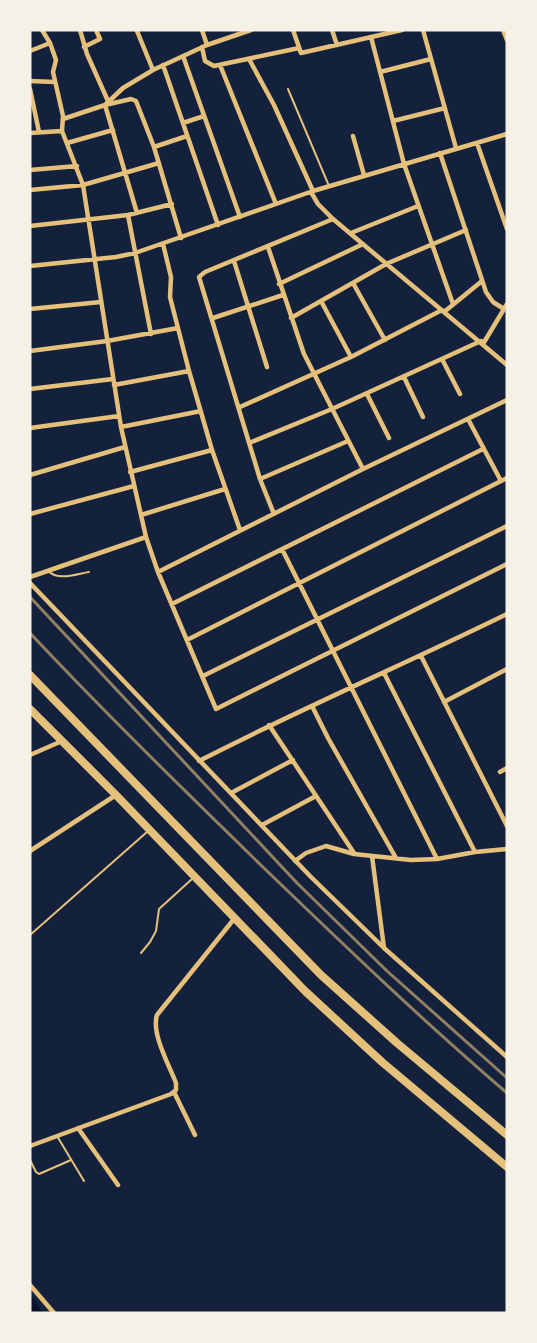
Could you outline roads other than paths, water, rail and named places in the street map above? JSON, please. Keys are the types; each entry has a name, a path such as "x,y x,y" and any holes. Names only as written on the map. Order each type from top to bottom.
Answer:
{"highway":[{"path":"30,675 321,975 397,1044 507,1135"},
{"path":"30,709 305,991 382,1062 507,1167"}],"street":[{"path":"42,30 51,43 56,60 53,72 63,119 62,131 83,185 119,416 146,537 158,572 216,709 507,564"},
{"path":"80,30 84,47 107,103 137,213"},
{"path":"84,47 100,39 96,30"},
{"path":"202,30 208,64 214,66 249,58 337,45 371,37 380,32 402,30"},
{"path":"107,103 131,82 153,70 204,46 251,30"},
{"path":"293,30 300,50"},
{"path":"332,30 337,45"},
{"path":"423,30 456,148"},
{"path":"503,30 507,40"},
{"path":"137,31 153,70"},
{"path":"371,37 404,164 453,304"},
{"path":"30,51 51,43"},
{"path":"183,56 240,217"},
{"path":"249,58 274,105 318,204 507,365"},
{"path":"380,72 431,59"},
{"path":"163,65 218,225"},
{"path":"220,65 276,204"},
{"path":"30,81 55,82"},
{"path":"30,89 39,132"},
{"path":"63,119 107,103 136,100 154,147 181,238"},
{"path":"393,121 445,108"},
{"path":"183,123 204,116"},
{"path":"67,143 113,130"},
{"path":"30,132 62,131"},
{"path":"30,266 135,253 312,191 507,134"},
{"path":"154,147 187,135"},
{"path":"353,136 364,175"},
{"path":"477,143 507,229"},
{"path":"249,443 367,394 442,358 482,342 506,307 494,302 486,292 440,153"},
{"path":"30,190 83,185 159,163"},
{"path":"30,170 77,166"},
{"path":"30,226 128,215 172,204"},
{"path":"351,233 418,206"},
{"path":"128,215 151,334"},
{"path":"274,514 260,479 199,277 206,272 333,219"},
{"path":"291,318 386,264 466,230"},
{"path":"163,244 171,277 170,297 189,371 212,450 240,530"},
{"path":"279,284 363,244"},
{"path":"268,246 279,284 313,375 363,470"},
{"path":"234,261 267,367"},
{"path":"240,407 313,375 443,311 482,281"},
{"path":"353,283 384,340"},
{"path":"213,318 283,295"},
{"path":"321,301 351,357"},
{"path":"30,309 101,302"},
{"path":"30,351 107,341 178,328"},
{"path":"442,358 460,394"},
{"path":"30,389 113,382 189,371"},
{"path":"404,377 423,417"},
{"path":"367,394 389,438"},
{"path":"158,572 507,400"},
{"path":"121,427 201,411"},
{"path":"30,428 119,416"},
{"path":"468,419 501,481"},
{"path":"260,479 348,441"},
{"path":"30,474 125,447"},
{"path":"172,604 483,449"},
{"path":"130,472 212,450"},
{"path":"187,640 507,478"},
{"path":"30,514 134,486"},
{"path":"141,515 225,489"},
{"path":"203,676 507,526"},
{"path":"30,577 146,537"},
{"path":"282,549 436,859"},
{"path":"30,583 295,861 384,948 507,1057"},
{"path":"199,761 269,725 507,614"},
{"path":"421,656 507,826"},
{"path":"444,702 507,669"},
{"path":"384,673 475,852"},
{"path":"312,706 396,858"},
{"path":"269,725 354,854"},
{"path":"30,755 62,741"},
{"path":"231,793 293,760"},
{"path":"500,772 507,768"},
{"path":"30,851 116,795"},
{"path":"262,825 316,796"},
{"path":"295,861 306,853 326,846 354,854 411,860 436,859 507,849"},
{"path":"372,856 384,948"},
{"path":"195,1135 174,1092 176,1083 157,1034 155,1021 157,1015 234,920"},
{"path":"30,1146 174,1092"},
{"path":"78,1128 118,1185"},
{"path":"30,1285 54,1313"}],"lane":[{"path":"288,90 329,186"},
{"path":"48,571 58,577 89,572"},
{"path":"30,935 149,830"},
{"path":"141,953 156,931 159,909 194,877"},
{"path":"57,1136 84,1181"},
{"path":"30,1160 36,1172 41,1174 71,1160"}],"waterway":[{"path":"30,1302 37,1313"}],"railway":[{"path":"30,597 297,883 387,971 507,1078"},
{"path":"30,633 118,724 267,871 415,1012 507,1093"}]}
